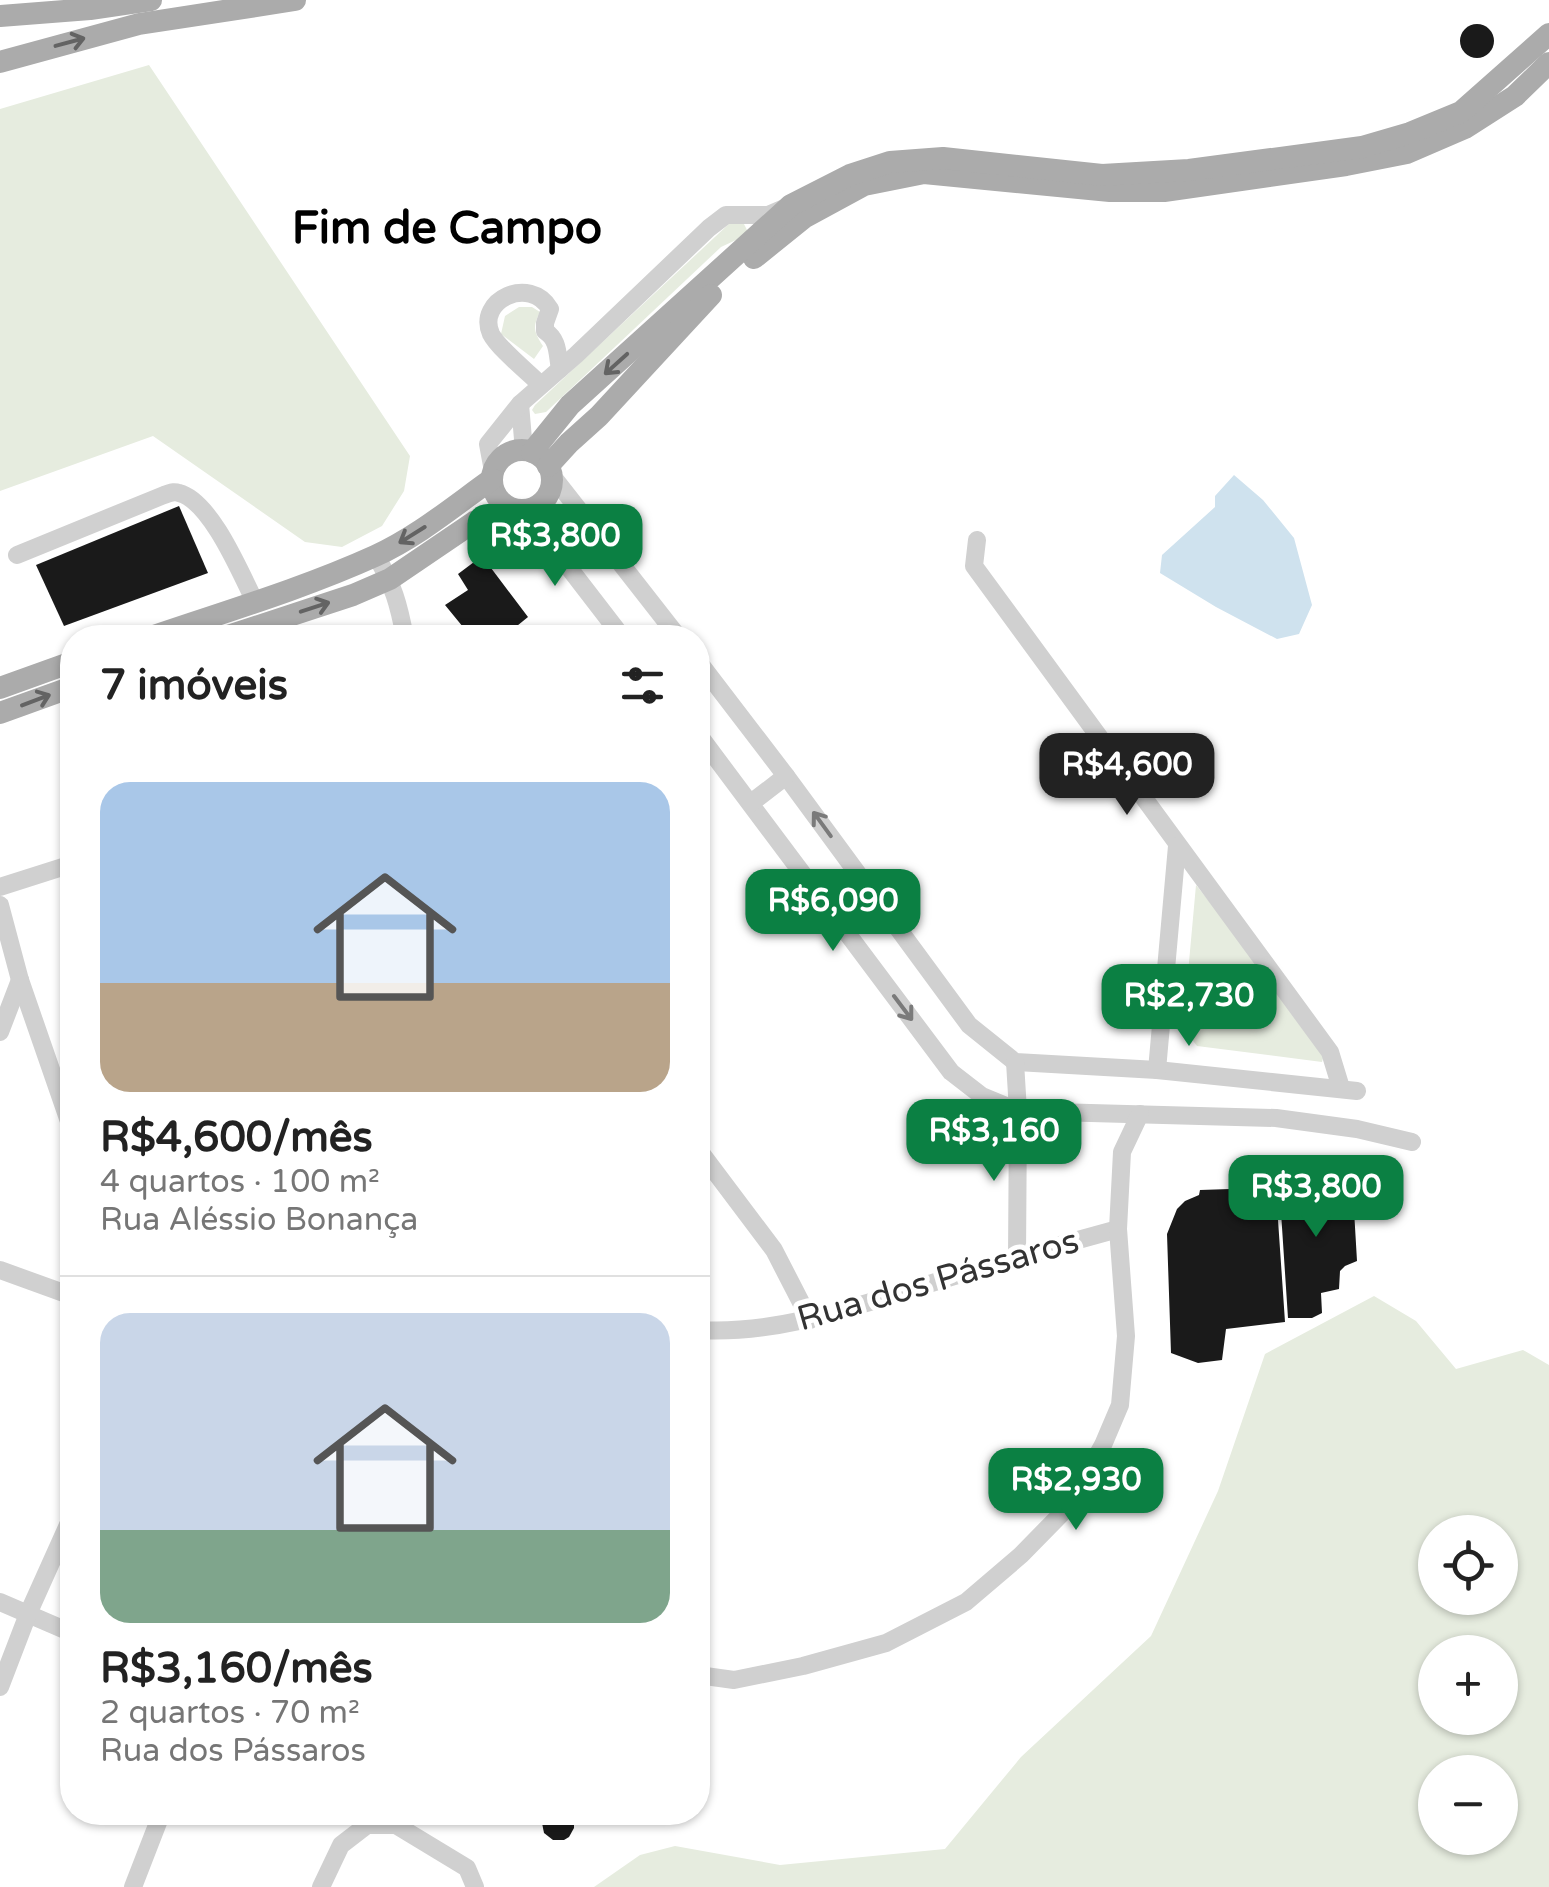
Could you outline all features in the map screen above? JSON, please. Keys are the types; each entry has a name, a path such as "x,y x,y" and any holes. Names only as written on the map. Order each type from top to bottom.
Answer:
{"main road":[{"path":"0,14 90,9 151,0"},
{"path":"0,62 139,24 295,0"},
{"path":"539,460 570,405 791,205 850,175 890,162 943,158 1102,175 1189,170 1362,147 1461,112 1549,34"},
{"path":"539,460 569,443 599,416 724,281 805,217 864,186 924,173 1110,191 1164,190 1346,165 1408,153 1465,128 1515,96 1549,63"},
{"path":"186,625 376,556 438,519 492,475 502,458 516,451 539,460 550,489 542,503 474,522 390,579 353,596 263,625"},
{"path":"492,475 498,498 515,509"},
{"path":"0,688 60,666"},
{"path":"0,713 60,691"}],"street":[{"path":"0,14 24,0"},
{"path":"492,475 488,444 520,404 683,251 726,215 768,215 791,205"},
{"path":"542,385 490,332 493,311 511,292 525,293 548,303 546,331 557,343 560,369"},
{"path":"520,404 539,460 669,625"},
{"path":"17,555 177,492 206,513 254,602"},
{"path":"515,509 536,525 613,625"},
{"path":"710,678 969,1024 1014,1062 1157,1070 1350,1089 1330,1052 974,566 978,540"},
{"path":"376,556 390,579 402,625"},
{"path":"710,750 951,1072 982,1096 1018,1111 1276,1118 1356,1129 1412,1142"},
{"path":"751,804 786,776"},
{"path":"1157,1070 1177,846"},
{"path":"0,886 60,868"},
{"path":"0,905 20,980 60,1095"},
{"path":"0,1032 20,980"},
{"path":"1014,1062 1018,1111 1017,1257"},
{"path":"710,1677 734,1680 803,1666 886,1642 966,1602 1070,1506 1120,1405 1126,1336 1118,1229 1122,1152 1140,1114"},
{"path":"710,1165 774,1250 810,1320"},
{"name":"Rua dos Pássaros","path":"710,1331 810,1320 1118,1229"},
{"path":"0,1270 60,1292"},
{"path":"0,1686 60,1543"},
{"path":"0,1602 60,1628"},
{"path":"133,1887 157,1825"},
{"path":"321,1887 341,1845 367,1826 396,1825 468,1868 475,1887"}],"shaded area":[{"path":"149,65 410,456 404,491 382,526 342,547 305,542 153,436 0,491 0,109"},
{"path":"731,222 744,224 749,234 721,247 546,412 535,414 535,405"},
{"path":"519,307 532,307 540,312 535,329 543,346 534,359 501,334 505,316"},
{"path":"1196,885 1326,1047 1322,1062 1197,1046 1183,1028"},
{"path":"1374,1296 1416,1321 1456,1369 1523,1350 1549,1365 1549,1887 594,1887 640,1855 675,1846 780,1865 945,1849 1021,1757 1151,1636 1218,1491 1265,1354"}],"water":[{"path":"1234,475 1263,500 1294,538 1312,605 1299,634 1277,639 1160,573 1162,555 1215,507 1215,496"}],"building":[{"path":"1477,24 1489,29 1494,41 1489,53 1477,58 1465,53 1460,41 1465,29"},
{"path":"179,506 208,573 64,625 36,565"},
{"path":"482,556 528,617 518,625 461,625 445,605 468,590 458,574"},
{"path":"1275,1176 1285,1322 1226,1329 1222,1360 1198,1363 1171,1353 1167,1234 1177,1209 1199,1195 1200,1190 1230,1189"},
{"path":"1352,1176 1357,1261 1340,1271 1339,1289 1321,1293 1322,1313 1312,1318 1288,1318 1279,1182"},
{"path":"542,1825 574,1825 564,1840 553,1840 544,1833"}],"district":[{"name":"Fim de Campo","path":"447,229"}]}
